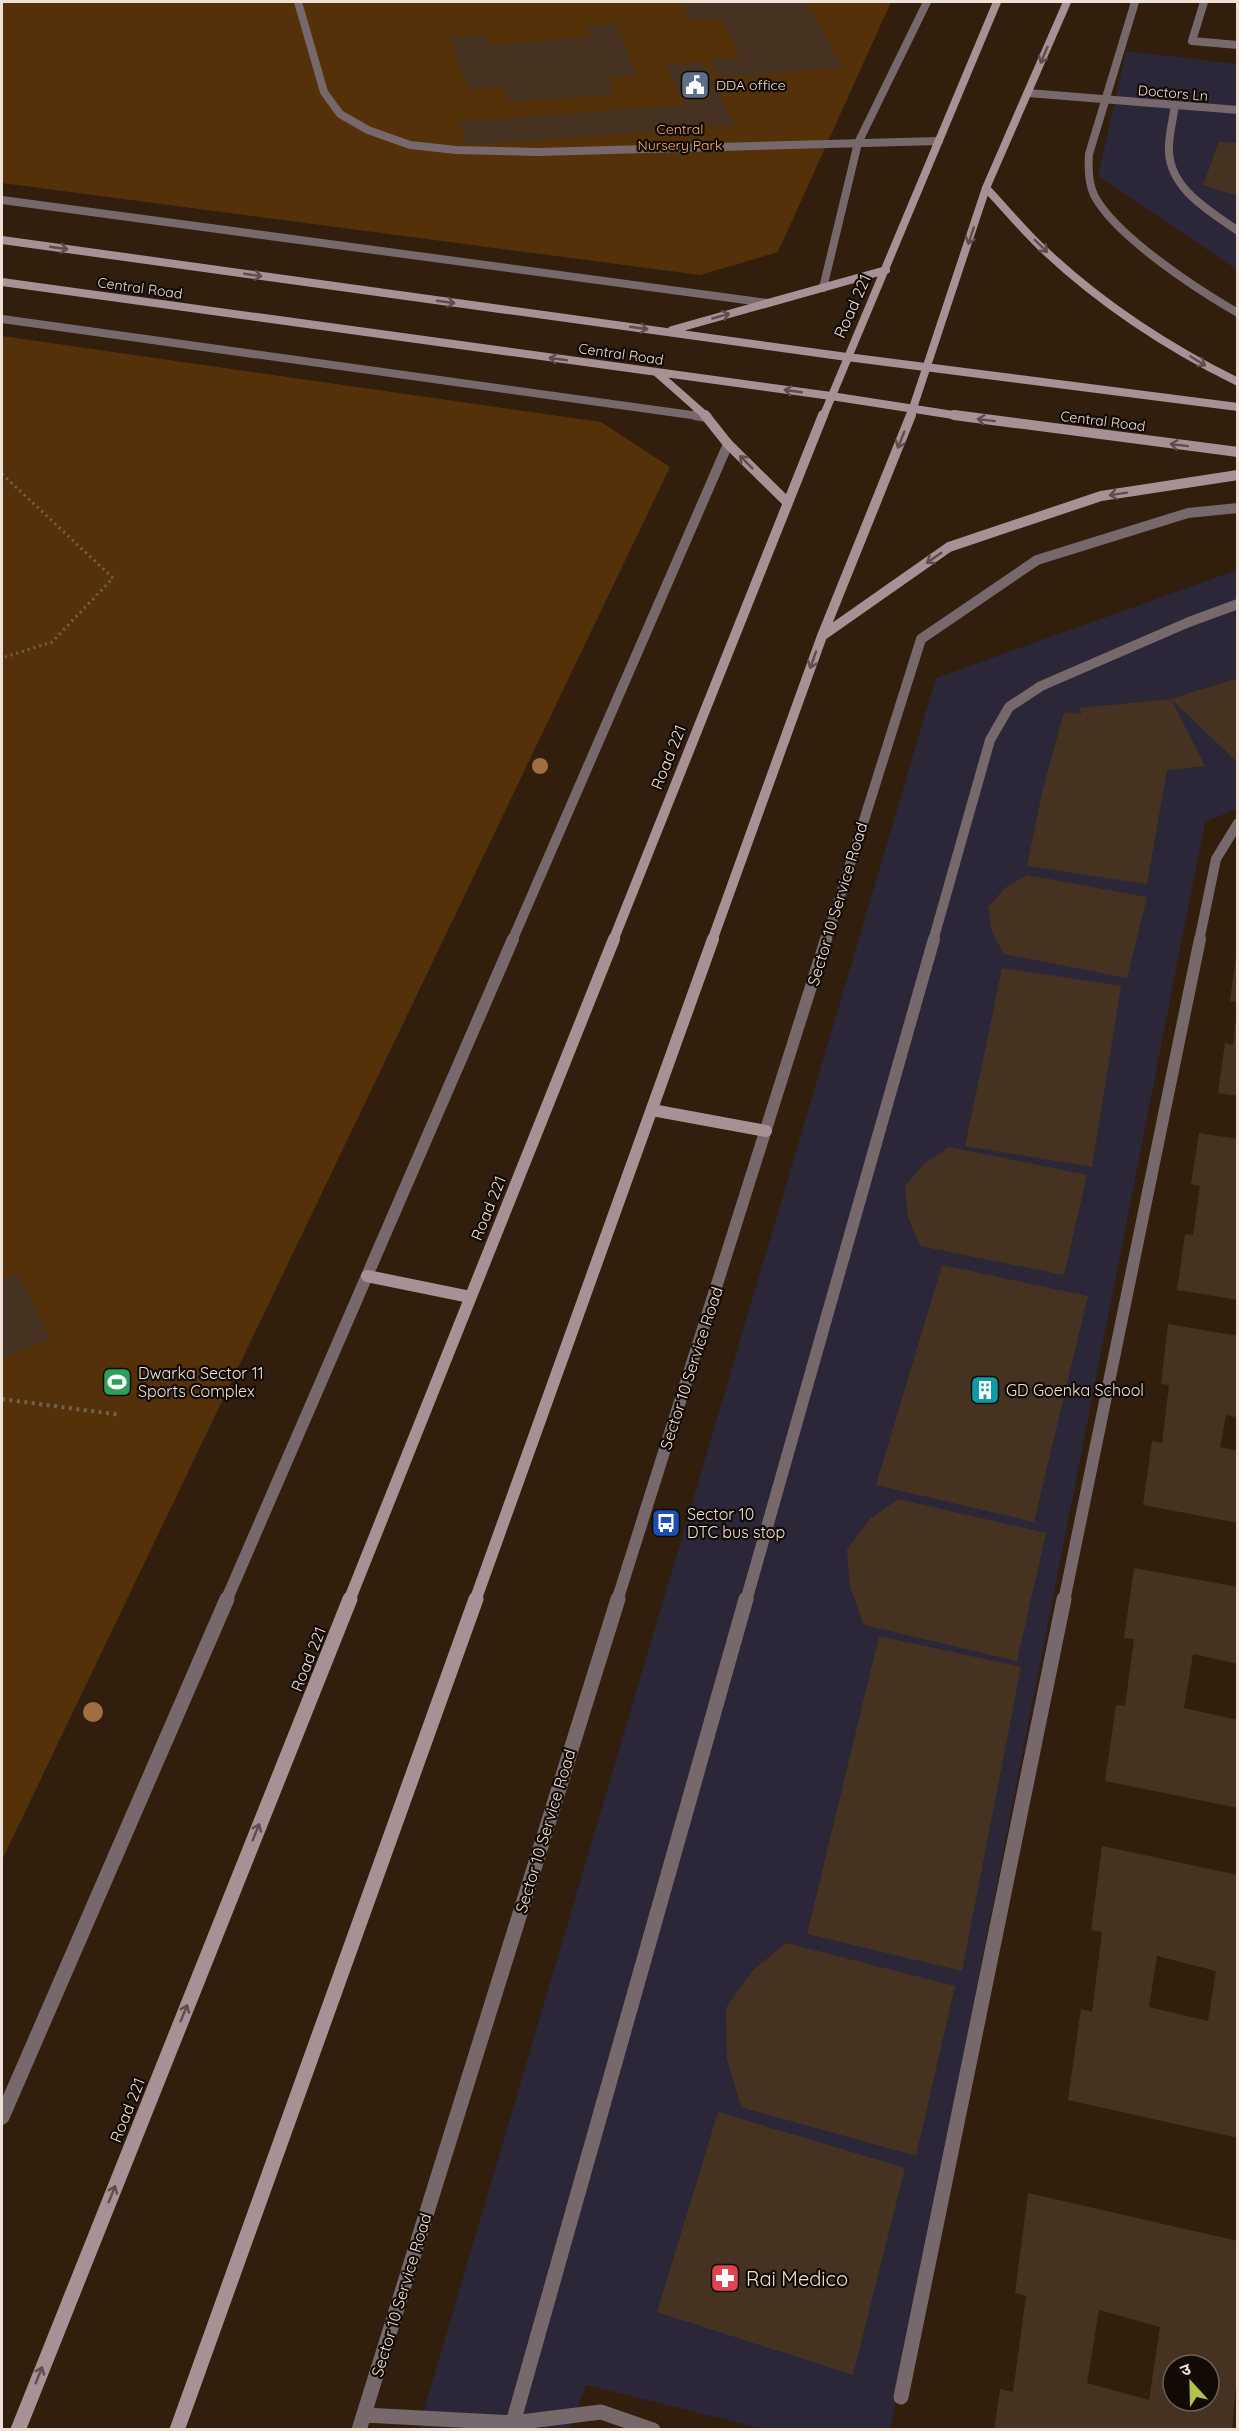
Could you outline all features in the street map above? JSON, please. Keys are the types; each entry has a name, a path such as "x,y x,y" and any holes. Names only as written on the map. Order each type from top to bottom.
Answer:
{"main road":[{"name":"Road 221","path":"18,2430 831,396 997,2"},
{"path":"177,2430 822,636 913,410 986,189 1067,2"},
{"path":"986,189 1043,249 1123,314 1210,369 1238,382"},
{"name":"Central Road","path":"2,240 847,357 1238,408"},
{"path":"665,332 886,270"},
{"name":"Central Road","path":"2,282 831,396 913,410 1238,452"},
{"path":"656,372 706,417 729,444 788,503"},
{"path":"822,636 949,547 1101,496 1238,475"},
{"path":"652,1110 766,1131"},
{"path":"367,1276 470,1297"}],"street":[{"path":"298,2 324,92 340,114 368,130 410,145 456,150 538,152 939,141"},
{"path":"824,288 858,143 927,2"},
{"path":"1135,2 1089,154 1088,179 1098,202 1122,228 1169,267 1238,313"},
{"path":"1204,2 1192,40 1238,45"},
{"name":"Doctors Ln","path":"1028,93 1238,110"},
{"path":"1175,105 1169,150 1174,177 1185,191 1238,231"},
{"path":"2,200 768,303"},
{"path":"2,319 706,417"},
{"path":"2,2117 729,444"},
{"name":"Sector 10 Service Road","path":"361,2422 921,639 1037,560 1188,513 1238,508"},
{"path":"513,2423 990,740 1009,707 1041,686 1189,622 1238,604"},
{"path":"901,2397 1216,859 1238,823"},
{"path":"361,2422 513,2423 601,2412 653,2430"}],"path":[{"path":"2,474 112,578 52,642 2,658"},
{"path":"2,1399 121,1415"}],"shaded area":[{"path":"1126,51 1237,64 1237,270 1098,176"},
{"path":"1237,570 1237,809 1205,822 890,2429 764,2429 586,2385 570,2429 418,2430 936,678"}],"green space":[{"name":"Central Nursery Park","path":"2,2 891,2 778,252 700,275 2,183"},
{"name":"Dwarka Sector 11 Sports Complex","path":"2,336 601,422 670,467 2,1860"}],"building":[{"path":"806,2 843,67 720,78 710,59 740,58 722,18 691,21 683,4"},
{"path":"617,24 637,75 607,78 616,94 510,102 502,86 469,89 450,37 485,35 491,45 590,37 588,26"},
{"name":"DDA office","path":"704,62 735,125 467,145 459,122 684,105 666,65"},
{"path":"1219,142 1238,143 1238,196 1203,185"},
{"path":"1238,678 1238,763 1171,699"},
{"path":"1171,699 1205,766 1167,770 1147,884 1027,866 1043,788 1064,712 1082,714 1079,708"},
{"path":"1027,875 1147,897 1127,978 1004,954 992,932 988,907 1005,888"},
{"path":"1236,956 1238,957 1238,1002 1230,1001"},
{"path":"1002,968 1121,986 1092,1167 965,1146"},
{"path":"1236,1020 1238,1020 1238,1096 1218,1093 1225,1043 1233,1045"},
{"path":"1199,1133 1238,1139 1238,1300 1177,1290 1185,1234 1193,1235 1200,1186 1191,1184"},
{"path":"949,1147 1087,1175 1064,1275 920,1246 908,1217 905,1186 924,1164"},
{"name":"GD Goenka School","path":"942,1265 1088,1296 1034,1522 876,1485"},
{"path":"18,1274 51,1339 2,1358 2,1279"},
{"path":"1168,1324 1238,1336 1238,1418 1226,1415 1220,1447 1238,1451 1238,1523 1143,1505 1152,1441 1162,1443 1169,1385 1161,1384"},
{"path":"898,1499 1046,1533 1017,1661 864,1625 850,1587 847,1549 870,1519"},
{"path":"1134,1568 1238,1587 1238,1664 1193,1654 1184,1708 1238,1720 1238,1808 1105,1781 1116,1705 1125,1706 1134,1639 1124,1638"},
{"path":"879,1636 1021,1667 962,1971 807,1934"},
{"path":"1102,1846 1238,1875 1238,2138 1068,2100 1081,2009 1092,2012 1102,1932 1091,1930","holes":["1157,1956 1216,1971 1208,2021 1149,2007"]},
{"path":"786,1943 955,1986 916,2156 741,2107 727,2059 726,2008 753,1970"},
{"path":"718,2112 905,2168 853,2375 657,2312"},
{"path":"1028,2193 1238,2241 1238,2359 1232,2430 994,2430 1000,2389 1013,2392 1026,2296 1015,2293","holes":["1099,2310 1160,2327 1149,2400 1087,2383"]}],"place":[{"name":"DDA office","path":"695,85"},
{"name":"Dwarka Sector 11 Sports Complex","path":"117,1382"},
{"name":"GD Goenka School","path":"985,1390"},
{"name":"Sector 10 DTC bus stop","path":"666,1523"},
{"name":"Rai Medico","path":"725,2278"}]}
